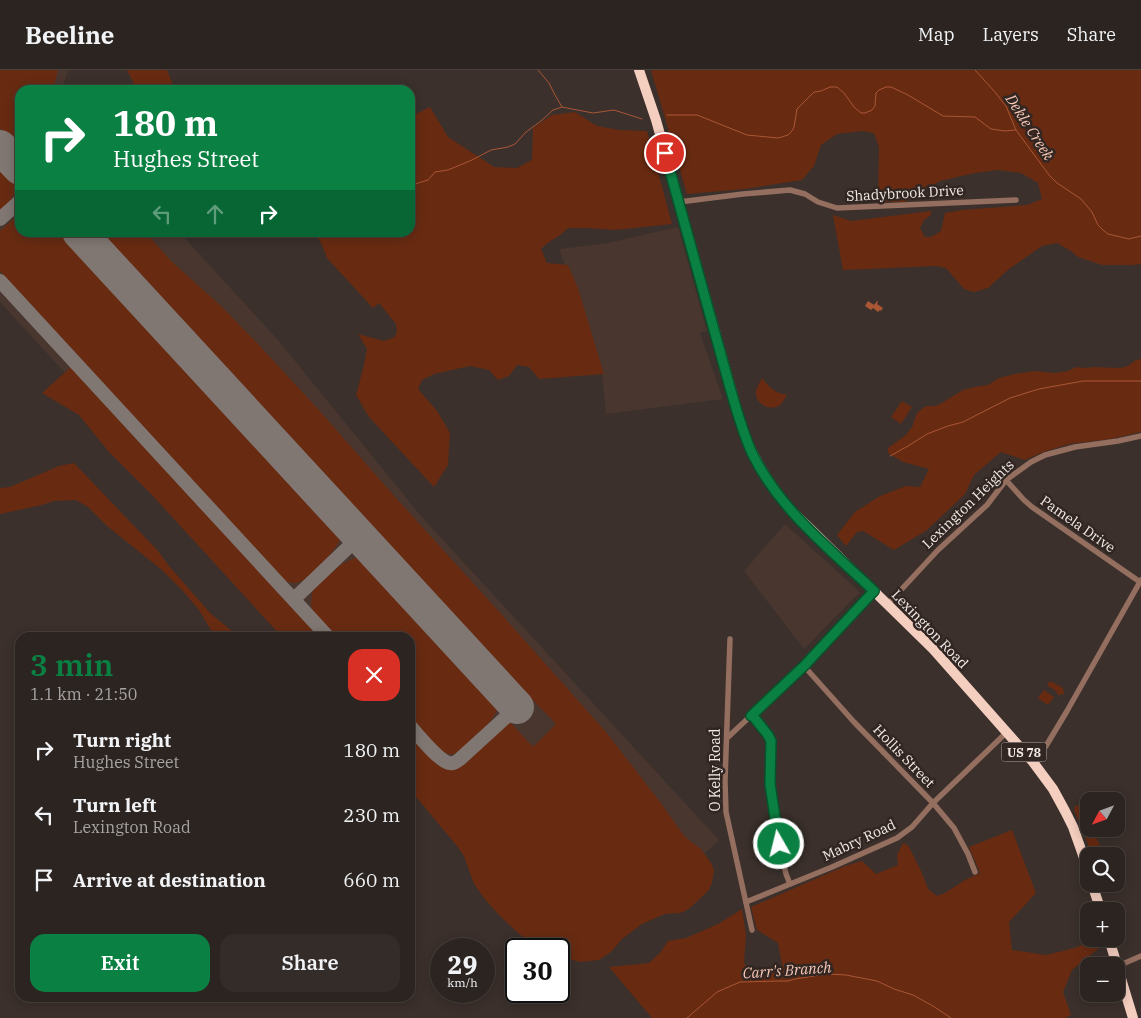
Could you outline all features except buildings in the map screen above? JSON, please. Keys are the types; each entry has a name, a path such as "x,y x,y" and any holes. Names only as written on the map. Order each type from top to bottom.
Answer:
{"highway":[{"name":"Lexington Road","path":"639,70 656,120 742,430 751,451 767,479 791,510 933,649 1033,762 1053,789 1081,847"},
{"path":"1125,990 1133,1018"}],"street":[{"name":"Shadybrook Drive","path":"679,202 790,190 805,194 818,202 837,208 1016,200"},
{"name":"Lexington Heights","path":"887,605 938,550 987,506 1006,480 1031,462 1045,455 1075,447 1141,436"},
{"name":"Pamela Drive","path":"1006,480 1032,507 1140,581"},
{"path":"1033,762 1046,746 1065,714 1140,581"},
{"path":"727,738 804,666 874,591"},
{"name":"O Kelly Road","path":"730,639 725,780 726,812 752,930"},
{"name":"Hollis Street","path":"804,666 956,831 974,872"},
{"path":"751,716 753,716 771,741 770,784 779,844 790,884"},
{"name":"Mabry Road","path":"746,902 897,838 912,827 1007,732"},
{"path":"1125,963 1141,956"}],"shaded area":[{"path":"0,70 68,70 64,85 15,85 15,237 184,237 278,340 421,516 719,840 633,921 415,771 415,632 302,632 0,302"},
{"path":"0,70 58,70 54,85 15,85 15,144 0,128"},
{"path":"127,70 167,70 173,85 133,85"},
{"path":"651,70 1141,70 1141,264 1102,265 1078,257 1057,243 1042,246 1009,269 988,288 974,292 964,289 946,268 936,266 843,270 833,215 851,221 931,211 931,215 924,220 920,228 925,237 931,237 941,231 945,213 1027,205 1042,199 1038,183 1021,173 998,170 940,181 905,202 878,202 879,147 874,133 862,131 837,134 821,145 814,166 802,180 745,189 687,194"},
{"path":"430,107 448,137 494,167 517,168 532,160 533,128 552,115 575,112 597,126 619,130 647,131 672,224 615,230 568,228 541,249 547,263 568,265 578,288 604,374 539,379 529,367 517,365 509,376 498,380 489,370 470,366 434,374 422,380 418,389 437,411 450,433 448,465 434,487 369,417 356,395 367,349 358,334 384,341 395,337 397,331 396,324 379,303 373,308 327,258 317,237 415,237 415,114"},
{"path":"0,163 15,180 15,193 0,211"},
{"path":"15,218 15,237 68,237 342,533 342,537 333,550 314,573 300,582 287,582 0,271 0,231"},
{"path":"678,227 707,331 700,333 723,399 606,414 601,365 559,249 608,243"},
{"path":"100,237 150,237 171,261 220,305 318,409 606,732 685,837 701,849 711,863 714,870 712,883 708,891 690,908 680,913 665,914 642,924 622,939 611,952 599,960 580,962 570,959 570,938 524,938 517,932 484,898 474,884 464,856 415,797 415,741 437,764 445,769 460,767 508,722 533,747 556,724 533,700 530,702"},
{"path":"868,301 874,305 877,301 877,304 883,308 878,312 873,308 871,310 865,306"},
{"path":"1141,359 1141,432 1110,439 1069,444 1025,460 1001,452 974,475 965,494 927,530 894,550 863,531 857,532 846,546 837,535 855,512 880,496 906,486 920,487 929,469 903,462 888,453 888,448 906,435 912,427 917,413 923,408 940,404 963,390 988,385 999,378 1015,374 1035,371 1055,373 1068,371 1076,367 1120,368"},
{"path":"71,367 315,632 277,632 152,495 109,452 79,415 42,393"},
{"path":"762,378 773,390 787,395 780,405 772,408 764,406 758,400 756,391"},
{"path":"902,401 912,407 901,424 891,417"},
{"path":"74,463 158,551 211,614 233,632 212,632 199,610 162,570 107,526 88,507 76,500 54,501 0,514 0,488 10,487 59,466"},
{"path":"785,524 860,592 804,649 744,571"},
{"path":"361,555 499,705 489,722 457,753 448,754 436,747 415,724 415,632 331,632 313,612 311,605 312,593 315,587 342,564"},
{"path":"1050,681 1063,688 1064,694 1058,695 1056,691 1048,686"},
{"path":"1044,690 1054,697 1048,705 1038,698"},
{"path":"1075,806 1080,806 1080,824 1074,810"},
{"path":"1012,830 1036,893 1009,922 1012,950 1046,955 1080,946 1098,947 1088,957 1080,957 1080,964 1072,970 1063,992 1071,1015 1065,1018 652,1018 609,967 649,963 660,953 668,941 686,938 718,924 742,909 746,935 744,963 758,976 783,970 778,943 757,930 751,907 845,866 862,861 876,874 898,865 897,855 903,843 908,845 928,889 937,896 980,873 969,847"},
{"path":"1086,838 1096,838 1101,847 1089,847"}],"waterway":[{"path":"538,70 549,83 562,107 593,113 614,110 642,119"},
{"name":"Dekle Creek","path":"975,70 1006,106 1016,130 1049,175 1057,183 1081,199 1092,212 1098,225 1108,234 1129,239 1141,236"},
{"path":"667,115 697,115 747,135 778,138 788,135 792,131 797,109 814,92 837,87 854,107 861,113 865,113 872,110 875,106 876,93 886,87 891,87 943,116 975,117 991,129 1016,130"},
{"path":"415,184 428,180 435,172 448,170 491,150 515,144 526,132 553,110 562,107"},
{"path":"890,456 927,434 963,422 1010,398 1039,389 1083,381 1141,381"},
{"name":"Carr's Branch","path":"687,1018 717,992 740,982 788,981 827,974 846,975 877,981 913,995 951,1018"}],"taxiway":[{"path":"0,219 15,206"},
{"path":"0,281 323,632"},
{"path":"294,599 360,536"},
{"path":"415,732 439,757 444,761 452,763 460,759 517,707"}],"runway":[{"path":"0,147 15,163"},
{"path":"84,237 517,707"}],"route":[{"path":"665,153 742,430 751,451 767,479 791,510 874,591 804,666 751,716 753,716 771,741 770,784 779,844"}]}
